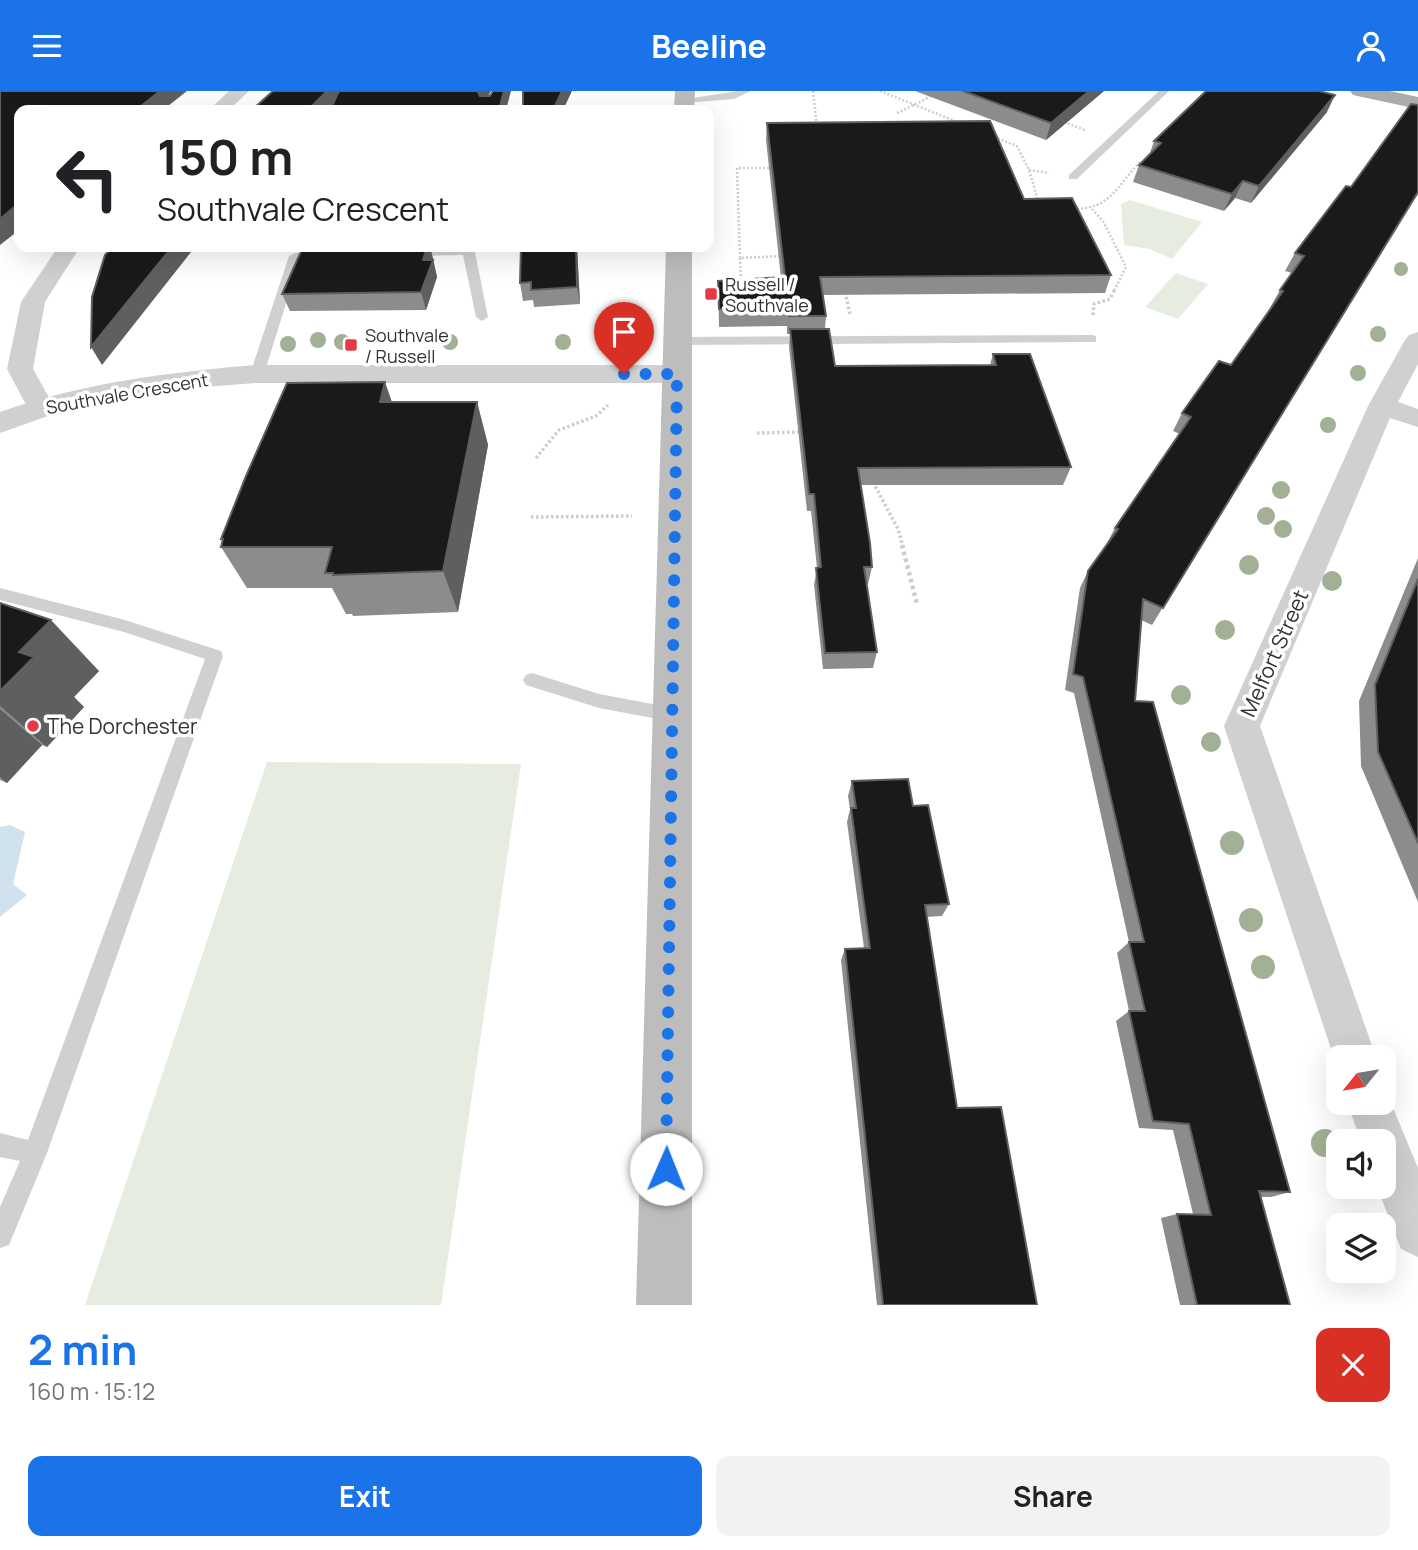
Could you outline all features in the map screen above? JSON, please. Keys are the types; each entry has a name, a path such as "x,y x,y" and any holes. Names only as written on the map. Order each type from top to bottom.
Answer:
{"main road":[{"path":"1360,91 1418,103"},
{"path":"664,1305 679,252"}],"street":[{"path":"224,105 240,91"},
{"path":"41,408 20,369 33,302 66,252"},
{"name":"Melfort Street","path":"1350,1045 1242,726 1382,406 1418,340"},
{"name":"Southvale Crescent","path":"0,423 41,408 177,380 257,374 677,357"},
{"path":"1382,406 1418,418"},
{"path":"1374,1115 1418,1232"}],"lane":[{"path":"685,97 734,96 746,91"},
{"path":"1073,177 1164,91"},
{"path":"402,253 418,252"},
{"path":"469,252 482,317"},
{"path":"257,374 295,256 335,255"},
{"path":"677,357 1093,339"},
{"path":"0,594 125,626 215,656 35,1153 0,1236"},
{"path":"531,680 599,701 674,715"},
{"path":"0,1145 35,1153"}],"path":[{"path":"880,91 963,124"},
{"path":"897,113 935,91"},
{"path":"1062,121 1112,140"},
{"path":"986,134 1017,146 1029,170 1041,208"},
{"path":"1066,209 1092,209 1108,203 1119,185 1141,161 1152,164"},
{"path":"741,284 737,168 774,168"},
{"path":"1092,209 1103,221 1126,267 1110,299 1094,304 1093,339"},
{"path":"740,258 794,255"},
{"path":"536,458 559,430 596,416 612,402"},
{"path":"757,433 811,432"},
{"path":"531,517 632,516"}],"shaded area":[{"path":"1130,200 1202,222 1172,259 1150,249 1124,245 1121,204"},
{"path":"1176,273 1208,284 1178,319 1145,307"},
{"path":"267,762 521,764 441,1305 85,1305"}],"water":[{"path":"10,825 25,832 13,884 27,895 0,917 0,827"}],"building":[{"path":"0,91 160,91 142,105 14,105 14,207 0,219"},
{"path":"273,91 327,91 313,105 258,105"},
{"path":"339,91 478,91 480,96 490,96 493,91 504,91 500,105 332,105"},
{"path":"523,91 562,91 555,105 523,105"},
{"path":"963,91 1089,91 1051,123"},
{"path":"1206,91 1319,91 1335,95 1259,186 1243,181 1232,194 1139,165 1161,143 1154,141"},
{"path":"1411,104 1418,105 1418,192 1163,608 1143,599 1135,701 1153,702 1290,1192 1259,1191 1290,1305 1197,1305 1177,1214 1211,1215 1189,1124 1153,1121 1129,1011 1145,1011 1129,942 1144,942 1083,677 1073,674 1088,571 1191,417 1182,413 1219,361 1231,365 1304,256 1295,253 1346,186 1351,187"},
{"path":"990,121 1024,199 1072,198 1111,275 820,277 826,316 789,316 788,309 719,309 718,281 785,277 767,123"},
{"path":"108,252 168,252 91,347 92,297"},
{"path":"301,252 425,252 423,260 433,260 421,292 282,294"},
{"path":"521,252 576,252 577,287 531,290 531,282 520,283"},
{"path":"790,329 829,329 835,366 996,365 993,354 1030,354 1071,467 858,468 870,543 872,567 864,567 877,652 825,653 816,568 821,567 814,494 809,494"},
{"path":"385,382 380,402 477,402 443,571 333,575 325,573 332,547 221,547 221,539 246,476 287,383"},
{"path":"1418,579 1418,843 1378,752 1375,685"},
{"path":"0,603 51,620 19,652 34,657 0,691"},
{"path":"908,779 913,806 928,805 949,904 925,905 957,1108 1001,1107 1037,1305 883,1305 845,949 870,948 851,808 856,808 852,781"}],"place":[{"name":"Russell / Southvale","path":"711,294"},
{"name":"Southvale / Russell","path":"351,345"},
{"name":"The Dorchester","path":"33,726"}],"route":[{"path":"624,374 677,374 666,1169"}]}
